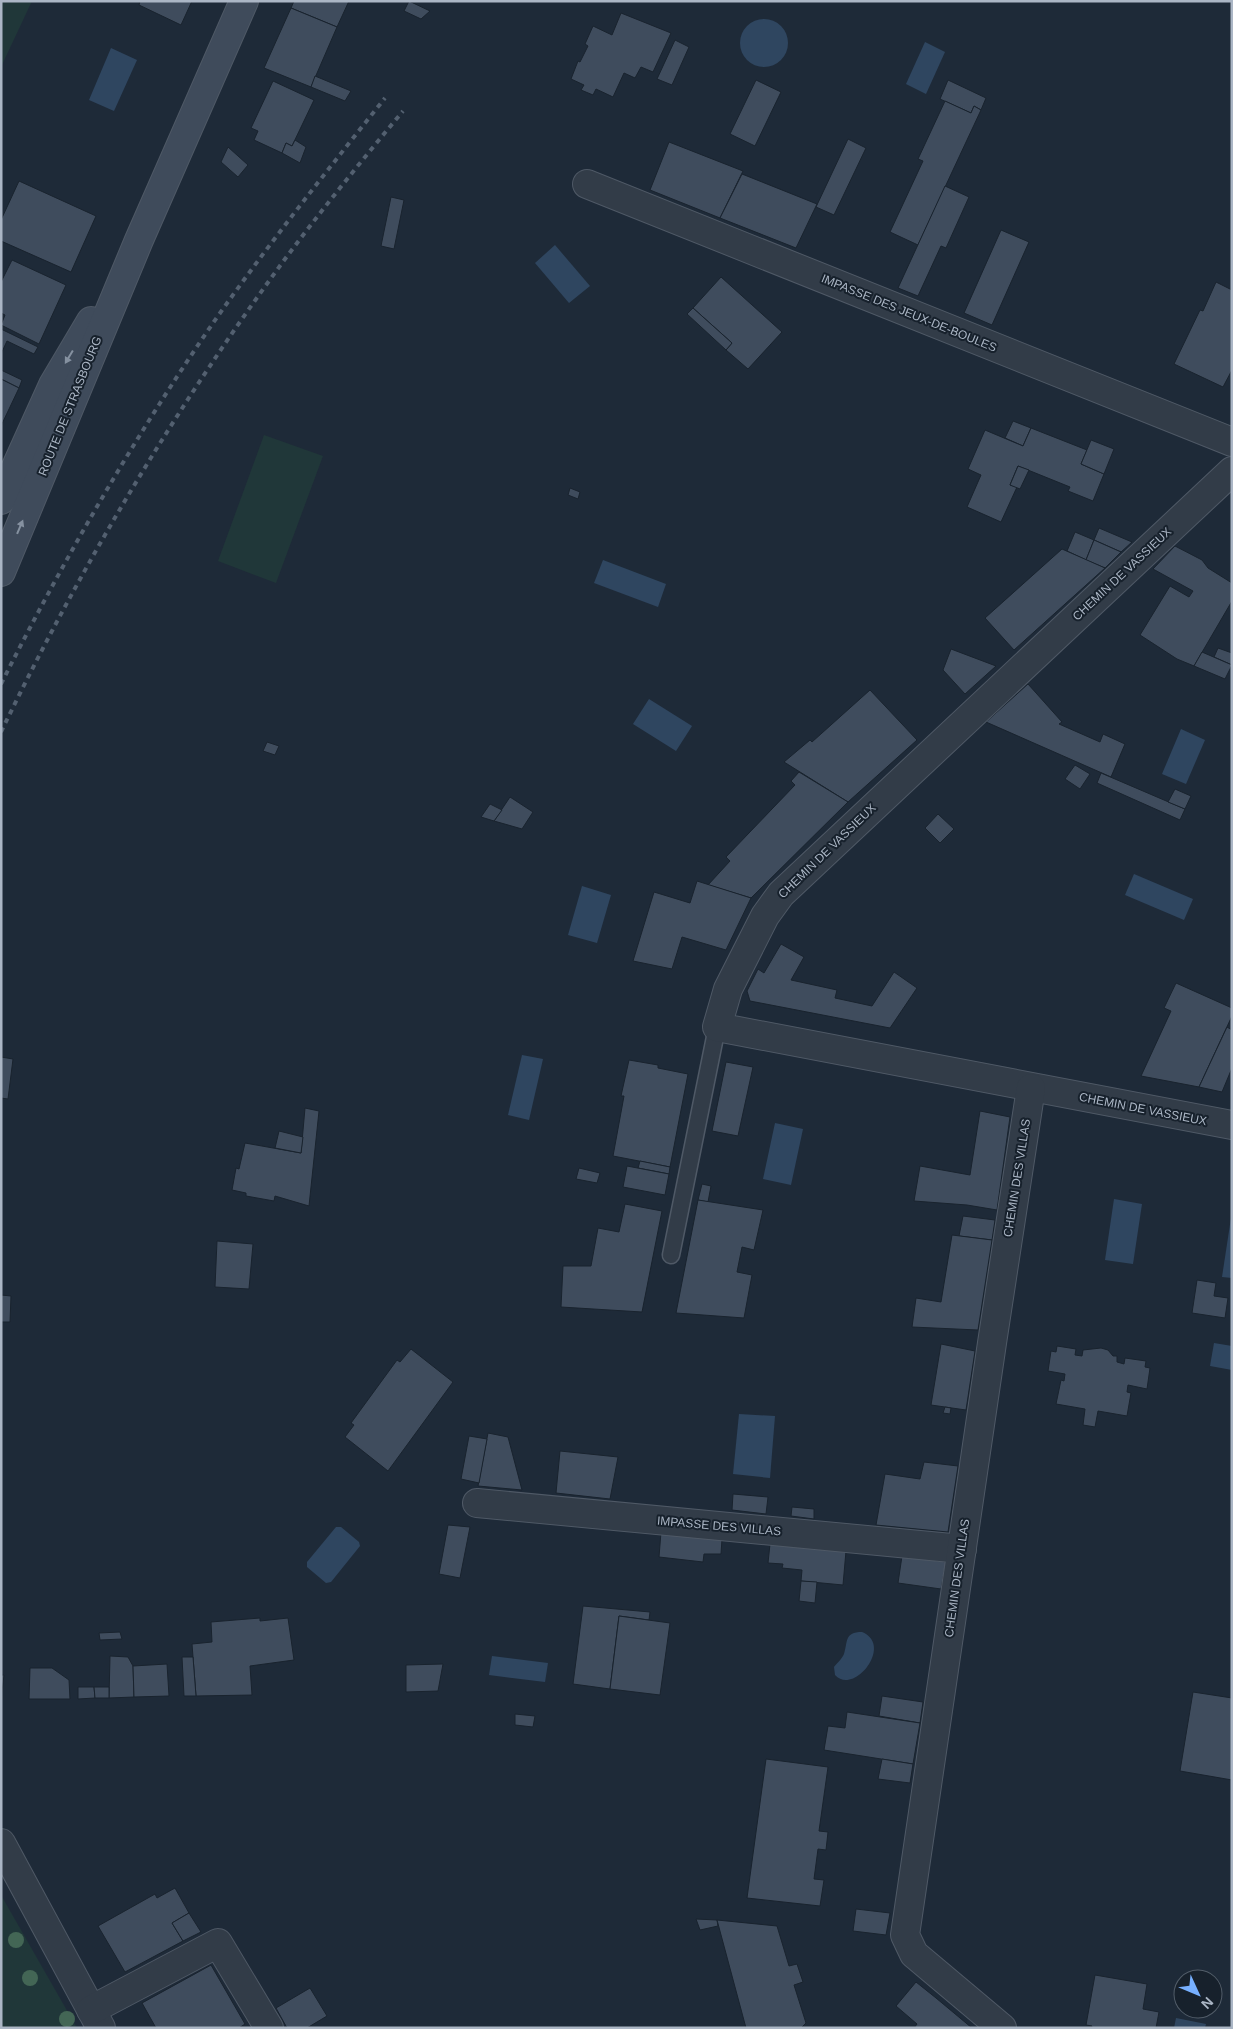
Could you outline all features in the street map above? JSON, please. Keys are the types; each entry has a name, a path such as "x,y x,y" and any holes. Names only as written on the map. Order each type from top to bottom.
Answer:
{"main road":[{"name":"ROUTE DE STRASBOURG","path":"1,572 139,240 244,1"},
{"name":"ROUTE DE STRASBOURG","path":"1,500 53,385 139,240"}],"street":[{"name":"IMPASSE DES JEUX-DE-BOULES","path":"587,184 1232,442"},
{"name":"CHEMIN DE VASSIEUX","path":"1232,471 781,894 765,916 728,989 717,1027 1232,1125"},
{"name":"CHEMIN DES VILLAS","path":"1002,2028 914,1954 906,1935 1031,1088"},
{"name":"IMPASSE DES VILLAS","path":"476,1503 962,1549"},
{"path":"1,1843 96,2019 218,1943 269,2028"}],"lane":[{"path":"671,1255 717,1027"}],"green space":[{"path":"1,1 32,1 1,67"},
{"path":"264,435 323,456 276,583 218,561"},
{"path":"1,1895 77,2028 1,2028"}],"water":[{"path":"759,19 769,19 778,23 784,29 788,43 784,57 778,63 769,67 759,67 750,63 744,57 740,48 740,38 744,29 750,23"},
{"path":"925,42 945,52 926,94 906,84"},
{"path":"111,48 137,60 114,111 89,100"},
{"path":"555,245 590,286 569,303 535,263"},
{"path":"603,560 666,584 658,607 594,583"},
{"path":"649,699 692,726 676,751 633,724"},
{"path":"1181,729 1205,740 1186,784 1162,774"},
{"path":"1134,874 1193,899 1184,920 1125,895"},
{"path":"582,886 611,895 597,943 568,935"},
{"path":"522,1055 543,1059 529,1120 508,1115"},
{"path":"775,1123 803,1129 791,1185 763,1179"},
{"path":"1114,1199 1142,1204 1133,1264 1105,1260"},
{"path":"1232,1218 1232,1278 1222,1277"},
{"path":"1214,1343 1232,1346 1232,1370 1210,1366"},
{"path":"739,1414 775,1416 770,1478 733,1474"},
{"path":"336,1527 341,1527 359,1542 360,1546 331,1582 326,1583 307,1567 307,1562"},
{"path":"856,1632 862,1632 871,1638 874,1647 873,1657 860,1674 852,1679 843,1680 835,1675 834,1667 843,1656 849,1636"},
{"path":"492,1656 548,1663 545,1682 489,1675"},
{"path":"1176,2019 1206,2024 1205,2028 1174,2028"}],"building":[{"path":"140,1 192,1 181,25 139,5"},
{"path":"294,1 349,1 337,27 291,8"},
{"path":"409,1 430,11 421,19 404,11"},
{"path":"291,8 337,27 311,87 264,68"},
{"path":"621,13 671,33 653,72 641,67 635,78 624,73 613,97 596,89 593,95 581,90 584,85 571,79 578,61 580,62 588,46 585,44 593,26 612,35"},
{"path":"675,40 689,47 672,85 657,79"},
{"path":"315,76 351,91 345,101 311,87"},
{"path":"756,80 781,92 755,146 730,134"},
{"path":"948,80 986,98 981,110 974,106 971,113 940,99"},
{"path":"273,81 314,100 292,146 286,143 282,153 254,140 258,131 251,128"},
{"path":"945,101 971,113 974,106 981,110 918,245 890,232 923,161 918,159"},
{"path":"848,139 866,148 834,215 816,207"},
{"path":"295,140 306,147 300,163 282,153 286,143 292,146"},
{"path":"669,142 743,171 720,218 650,190"},
{"path":"228,147 248,165 238,177 221,162"},
{"path":"742,174 817,204 796,248 720,218"},
{"path":"19,181 96,216 71,272 1,241 1,220"},
{"path":"945,186 969,197 946,248 941,246 918,296 898,288"},
{"path":"391,197 404,200 394,249 381,246"},
{"path":"1001,230 1029,242 992,325 964,313"},
{"path":"12,260 66,285 39,344 1,325 5,315 1,313 1,282"},
{"path":"721,277 782,332 748,369 726,350 732,343 693,308"},
{"path":"1216,282 1232,290 1232,370 1223,387 1174,364 1200,310 1203,311"},
{"path":"693,308 732,343 726,350 687,314"},
{"path":"1,329 38,347 34,354 7,341 1,354"},
{"path":"1,370 22,380 19,388 1,379"},
{"path":"1,379 19,388 1,426"},
{"path":"1013,421 1031,428 1023,446 1005,438"},
{"path":"1031,428 1087,450 1081,464 1104,474 1093,501 1068,491 1070,487 1018,466 1010,485 1017,487 1001,522 967,507 981,475 968,469 985,430 1023,446"},
{"path":"1091,440 1114,449 1104,474 1081,464"},
{"path":"1018,466 1029,470 1020,489 1010,485"},
{"path":"570,488 580,492 578,499 568,495"},
{"path":"1099,528 1132,542 1121,552 1094,540"},
{"path":"1075,532 1094,540 1086,560 1067,551"},
{"path":"1094,540 1121,552 1105,568 1086,560"},
{"path":"1175,546 1202,560 1208,568 1232,583 1232,601 1194,666 1177,659 1140,635 1170,586 1189,597 1193,591 1153,569"},
{"path":"1062,549 1105,568 1014,650 985,618"},
{"path":"1218,648 1232,653 1232,665 1214,657"},
{"path":"951,649 996,666 965,694 943,670"},
{"path":"1202,652 1232,665 1225,679 1194,666"},
{"path":"1028,684 1062,722 1059,724 1100,742 1103,734 1125,744 1111,777 986,722"},
{"path":"870,690 917,740 848,802 784,762 810,740 812,742"},
{"path":"267,742 279,746 275,755 263,751"},
{"path":"1075,765 1090,774 1080,789 1065,779"},
{"path":"799,772 848,802 751,898 708,885 730,861 726,857 795,785 791,781"},
{"path":"1101,773 1185,809 1180,820 1097,783"},
{"path":"1175,789 1191,796 1185,809 1168,802"},
{"path":"510,797 533,812 522,829 494,821"},
{"path":"490,804 502,810 494,821 481,817"},
{"path":"938,814 954,829 940,843 925,828"},
{"path":"697,881 751,898 726,950 682,937 672,969 633,961 654,892 690,903"},
{"path":"781,944 804,957 791,980 837,990 835,998 872,1006 894,972 917,988 890,1028 750,1001 747,991 758,969 764,973"},
{"path":"1176,983 1232,1008 1232,1016 1199,1087 1141,1076 1171,1011 1164,1008"},
{"path":"1227,1027 1232,1030 1232,1068 1222,1092 1199,1087"},
{"path":"1,1057 13,1059 8,1099 1,1098"},
{"path":"629,1060 658,1065 658,1068 688,1074 670,1167 613,1156 624,1096 621,1096"},
{"path":"726,1062 753,1067 738,1136 712,1131"},
{"path":"305,1108 319,1111 309,1206 275,1196 274,1201 246,1196 246,1193 232,1190 236,1168 239,1169 245,1143 301,1153"},
{"path":"980,1111 1010,1117 997,1210 967,1205 914,1201 920,1166 970,1175"},
{"path":"279,1131 303,1137 301,1153 275,1148"},
{"path":"640,1161 670,1167 669,1174 638,1168"},
{"path":"627,1166 669,1174 665,1195 623,1187"},
{"path":"579,1168 600,1173 597,1183 576,1179"},
{"path":"702,1184 711,1186 708,1202 698,1200"},
{"path":"698,1200 763,1210 754,1250 742,1247 737,1272 752,1275 744,1318 676,1313"},
{"path":"625,1204 662,1211 642,1312 561,1307 563,1266 591,1266 598,1228 619,1232"},
{"path":"963,1216 995,1220 992,1240 959,1236"},
{"path":"952,1235 992,1240 978,1330 912,1327 916,1298 941,1302"},
{"path":"217,1241 253,1244 249,1289 215,1287"},
{"path":"1197,1280 1216,1283 1214,1296 1228,1298 1225,1318 1192,1313"},
{"path":"1,1295 11,1296 10,1322 1,1322"},
{"path":"941,1344 975,1351 966,1410 931,1405"},
{"path":"1057,1346 1076,1349 1075,1355 1082,1356 1083,1350 1101,1348 1108,1350 1113,1356 1117,1356 1117,1362 1124,1364 1125,1358 1146,1361 1145,1367 1150,1368 1147,1389 1128,1385 1127,1392 1131,1393 1127,1416 1098,1411 1095,1427 1083,1425 1085,1409 1056,1404 1061,1380 1064,1381 1065,1374 1048,1371 1051,1351 1056,1352"},
{"path":"411,1349 453,1382 388,1471 345,1437 354,1425 351,1423 397,1360 400,1362"},
{"path":"945,1407 951,1408 950,1414 943,1413"},
{"path":"488,1433 508,1437 522,1490 478,1486"},
{"path":"469,1436 487,1439 479,1483 461,1479"},
{"path":"560,1451 618,1457 610,1499 556,1493"},
{"path":"924,1462 958,1466 948,1532 876,1525 885,1474 920,1479"},
{"path":"733,1494 768,1497 766,1514 732,1510"},
{"path":"792,1507 814,1509 814,1519 791,1516"},
{"path":"448,1525 470,1527 460,1578 439,1574"},
{"path":"661,1532 722,1539 721,1554 704,1554 703,1562 659,1557"},
{"path":"770,1544 846,1551 843,1585 801,1581 802,1570 782,1568 783,1564 768,1563"},
{"path":"902,1556 946,1562 941,1589 898,1583"},
{"path":"801,1581 817,1582 815,1603 799,1601"},
{"path":"583,1606 650,1612 649,1620 619,1616 610,1689 573,1684"},
{"path":"619,1616 670,1623 660,1695 610,1689"},
{"path":"260,1618 260,1621 288,1618 294,1660 250,1666 252,1695 196,1696 192,1644 212,1642 211,1622"},
{"path":"120,1632 122,1639 100,1640 99,1633"},
{"path":"110,1656 128,1657 133,1666 134,1697 109,1698"},
{"path":"182,1657 193,1657 196,1696 184,1696"},
{"path":"167,1664 169,1696 134,1697 133,1666"},
{"path":"443,1664 438,1691 406,1692 406,1665"},
{"path":"30,1668 52,1668 69,1680 70,1699 29,1699"},
{"path":"1,1675 4,1675 1,1700"},
{"path":"78,1687 94,1687 95,1698 78,1699"},
{"path":"94,1687 109,1687 109,1698 95,1698"},
{"path":"1193,1692 1232,1698 1232,1780 1180,1771"},
{"path":"882,1696 923,1702 920,1723 879,1716"},
{"path":"847,1712 920,1723 913,1764 824,1750 828,1726 845,1728"},
{"path":"515,1714 535,1716 533,1727 515,1725"},
{"path":"766,1759 828,1767 819,1831 828,1832 826,1850 818,1849 814,1879 824,1880 820,1906 747,1898"},
{"path":"882,1759 913,1764 910,1783 878,1779"},
{"path":"175,1888 189,1913 172,1923 183,1941 125,1972 98,1926 155,1894 157,1898"},
{"path":"856,1909 890,1913 886,1935 853,1931"},
{"path":"189,1913 201,1932 183,1941 172,1923"},
{"path":"696,1919 717,1920 718,1926 700,1930"},
{"path":"717,1920 777,1926 789,1966 797,1964 803,1982 794,1985 806,2023 801,2028 746,2028"},
{"path":"211,1965 245,2024 239,2028 156,2028 142,2003"},
{"path":"1095,1975 1147,1984 1143,2009 1159,2012 1156,2028 1091,2028 1092,2026 1086,2025"},
{"path":"916,1982 972,2028 914,2028 917,2024 896,2006"},
{"path":"310,1988 327,2016 307,2028 287,2028 276,2008"}],"railway":[{"path":"1,684 75,545 155,410 254,266 385,98"},
{"path":"1,732 97,548 168,430 285,259 403,111"}]}
